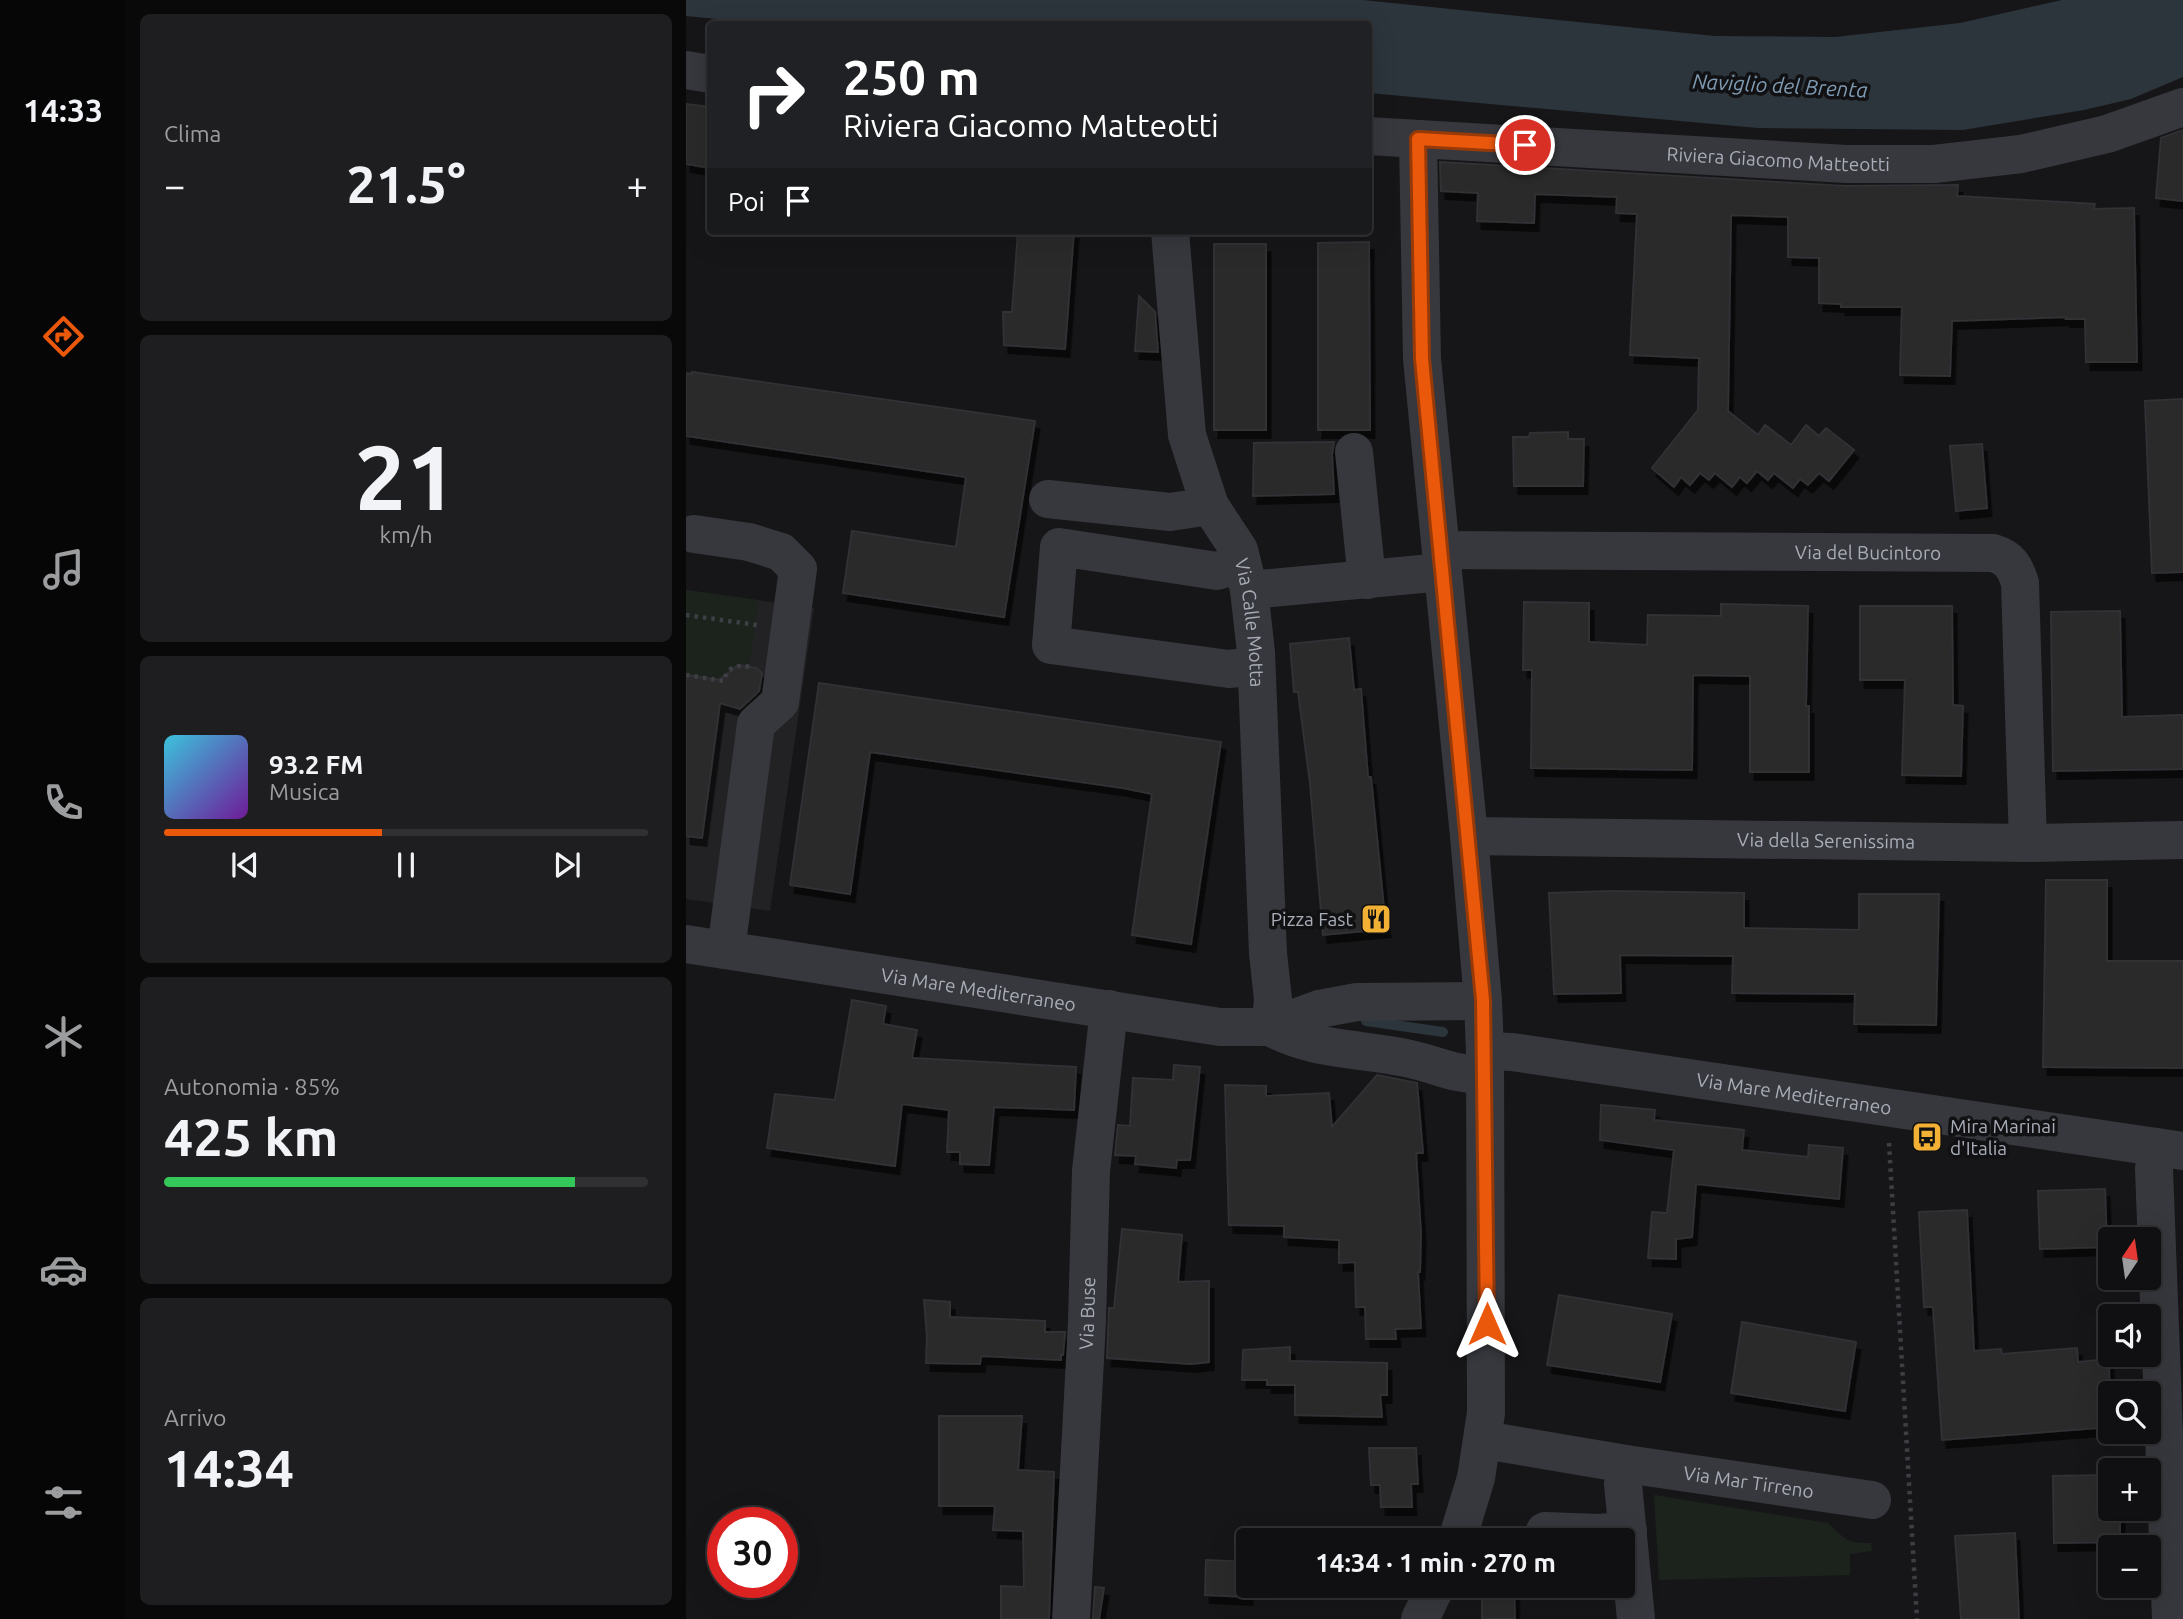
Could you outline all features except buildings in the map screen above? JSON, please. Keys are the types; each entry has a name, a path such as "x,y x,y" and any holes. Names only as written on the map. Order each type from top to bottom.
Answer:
{"street":[{"path":"686,70 707,74"},
{"name":"Riviera Giacomo Matteotti","path":"1372,136 1846,164 1934,164 2021,154 2070,143 2107,134 2183,107"},
{"path":"1418,139 1422,359 1469,836 1483,1000 1485,1063 1487,1379 1483,1440 1476,1478 1461,1528"},
{"name":"Via Calle Motta","path":"1170,235 1187,435 1210,506 1239,550 1246,576 1256,666 1268,953 1273,1000 1270,1027"},
{"path":"1354,452 1367,580"},
{"path":"1048,499 1170,512 1210,506"},
{"path":"694,534 749,542 782,552 798,569 780,702 756,724 726,950"},
{"path":"1256,666 1229,669 1051,645 1059,547 1246,576 1367,580 1442,561"},
{"name":"Via del Bucintoro","path":"1442,561 1993,553 2003,556 2016,571 2020,583 2028,843"},
{"name":"Via della Serenissima","path":"1469,836 2028,843 2183,840"},
{"name":"Via Mare Mediterraneo","path":"686,944 1220,1027 1270,1027 1319,1009 1357,1002 1483,1000"},
{"name":"Via Buse","path":"1071,1619 1087,1322 1091,1171 1109,1009"},
{"name":"Via Mare Mediterraneo","path":"1270,1027 1289,1038 1316,1045 1407,1058 1462,1075 1512,1052 2170,1149"},
{"path":"2170,1149 2154,1169 2171,1619"},
{"name":"Via Mar Tirreno","path":"1483,1440 1626,1465 1872,1500"},
{"path":"1626,1465 1623,1484 1628,1528"},
{"path":"1420,1619 1430,1598"},
{"path":"1634,1598 1636,1619"}],"path":[{"path":"686,615 787,647"},
{"path":"686,675 724,681 725,674 738,665 756,668 787,647"},
{"path":"1889,1139 1917,1619"}],"shaded area":[{"path":"686,590 814,608 770,911 686,899"},
{"path":"686,590 759,600 749,667 733,668 724,681 686,675"},
{"path":"1654,1495 1828,1523 1847,1539 1871,1543 1872,1551 1850,1554 1850,1575 1659,1580"}],"water":[{"name":"Naviglio del Brenta","path":"686,0 1363,0 1715,36 1835,37 1960,23 2062,0 2183,0 2183,77 2131,99 2084,110 1963,130 1758,128 1372,93 1372,21 738,21 686,16"}],"waterway":[{"path":"1366,1021 1443,1032"}],"place":[{"name":"Pizza Fast","path":"1376,919"},
{"name":"Mira Marinai d'Italia","path":"1927,1137"}],"route":[{"path":"1487,1324 1483,1000 1422,359 1418,139 1525,145"}]}
